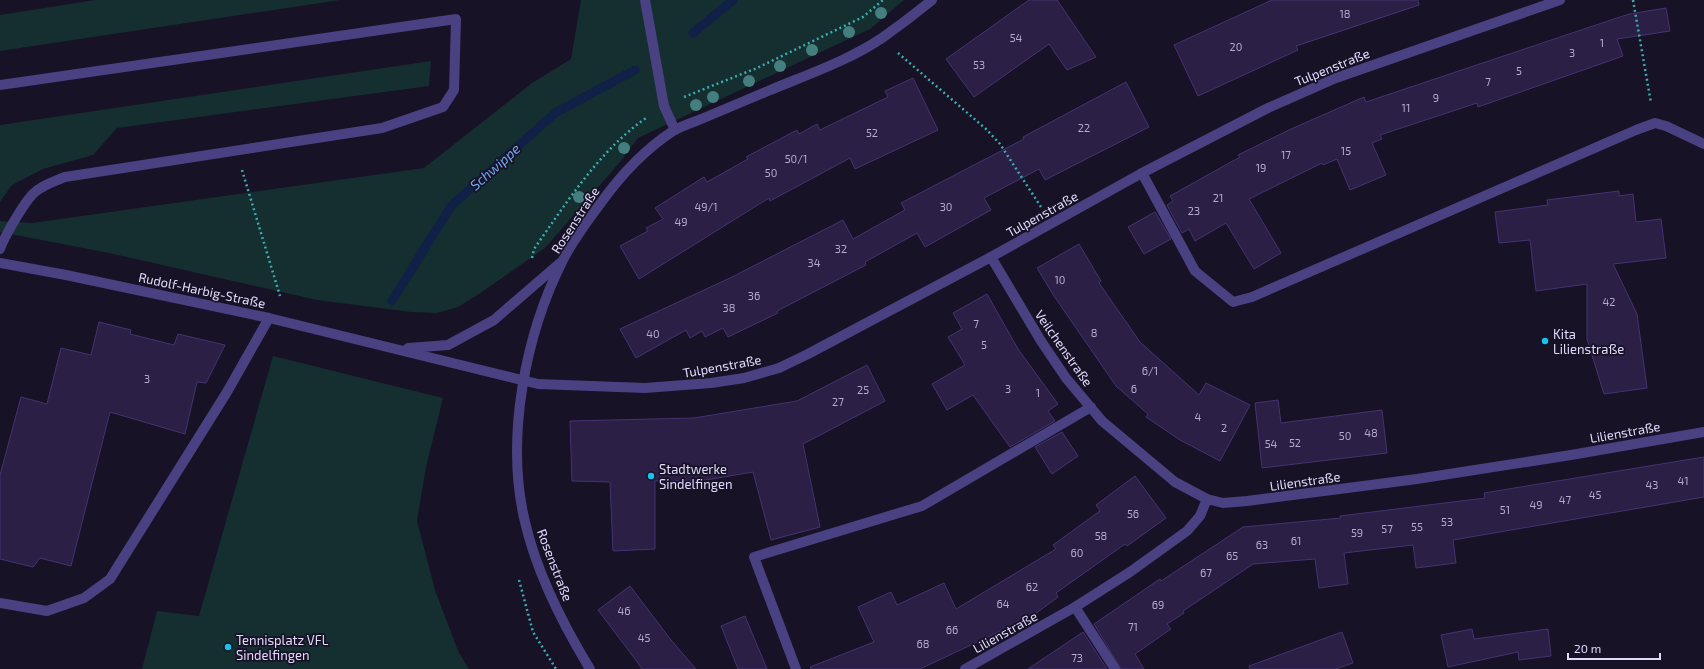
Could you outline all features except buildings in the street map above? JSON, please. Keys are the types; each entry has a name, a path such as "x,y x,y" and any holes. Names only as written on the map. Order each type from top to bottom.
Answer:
{"street":[{"path":"645,0 664,106 675,130"},
{"name":"Rosenstraße","path":"590,669 570,637 534,555 524,520 517,469 518,426 529,354 540,317 563,260 578,234 617,180 652,146 675,130 807,75 853,54 881,39 932,0"},
{"name":"Tulpenstraße","path":"525,381 538,384 645,388 711,383 744,378 779,368 991,257 1142,173 1268,108 1336,78 1560,0"},
{"path":"0,84 456,19 454,90 443,107 382,128 65,177 45,185 34,193 3,238 0,249"},
{"path":"1142,173 1195,271 1233,302 1252,297 1636,130 1655,124 1666,126 1704,144"},
{"name":"Veilchenstraße","path":"991,257 1041,341 1066,378 1102,420 1175,482 1207,499"},
{"name":"Rudolf-Harbig-Straße","path":"398,349 448,345 494,320 524,296 563,260"},
{"name":"Rudolf-Harbig-Straße","path":"0,263 66,275 269,318 525,381"},
{"path":"0,603 47,611 84,598 110,578 227,392 269,318"},
{"path":"796,669 754,556 922,506 1091,407"},
{"name":"Lilienstraße","path":"965,669 1075,607 1130,572 1187,531 1200,516 1207,499 1223,503 1247,501 1402,481 1571,455 1704,432"},
{"path":"1075,607 1114,669"}],"path":[{"path":"1633,0 1655,124"},
{"path":"881,39 986,129 995,139 1052,224"},
{"path":"236,151 280,296"}],"green space":[{"path":"95,0 340,0 0,51 0,15"},
{"path":"581,0 904,0 870,29 638,138 620,162 545,248 458,307 437,313 411,312 317,300 109,253 0,232 0,221 32,223 424,168 532,83 571,59"},
{"path":"431,61 429,86 117,128 93,155 43,169 12,185 0,202 0,125"},
{"path":"273,356 443,398 426,467 417,521 435,590 458,651 469,669 142,669 157,611 199,616"}],"waterway":[{"name":"Schwippe","path":"693,33 733,0"},
{"name":"Schwippe","path":"392,301 451,206 555,113 635,70"}],"place":[{"name":"Kita Lilienstraße","path":"1545,341"},
{"name":"Stadtwerke Sindelfingen","path":"651,476"},
{"name":"Tennisplatz VFL Sindelfingen","path":"228,647"}]}
